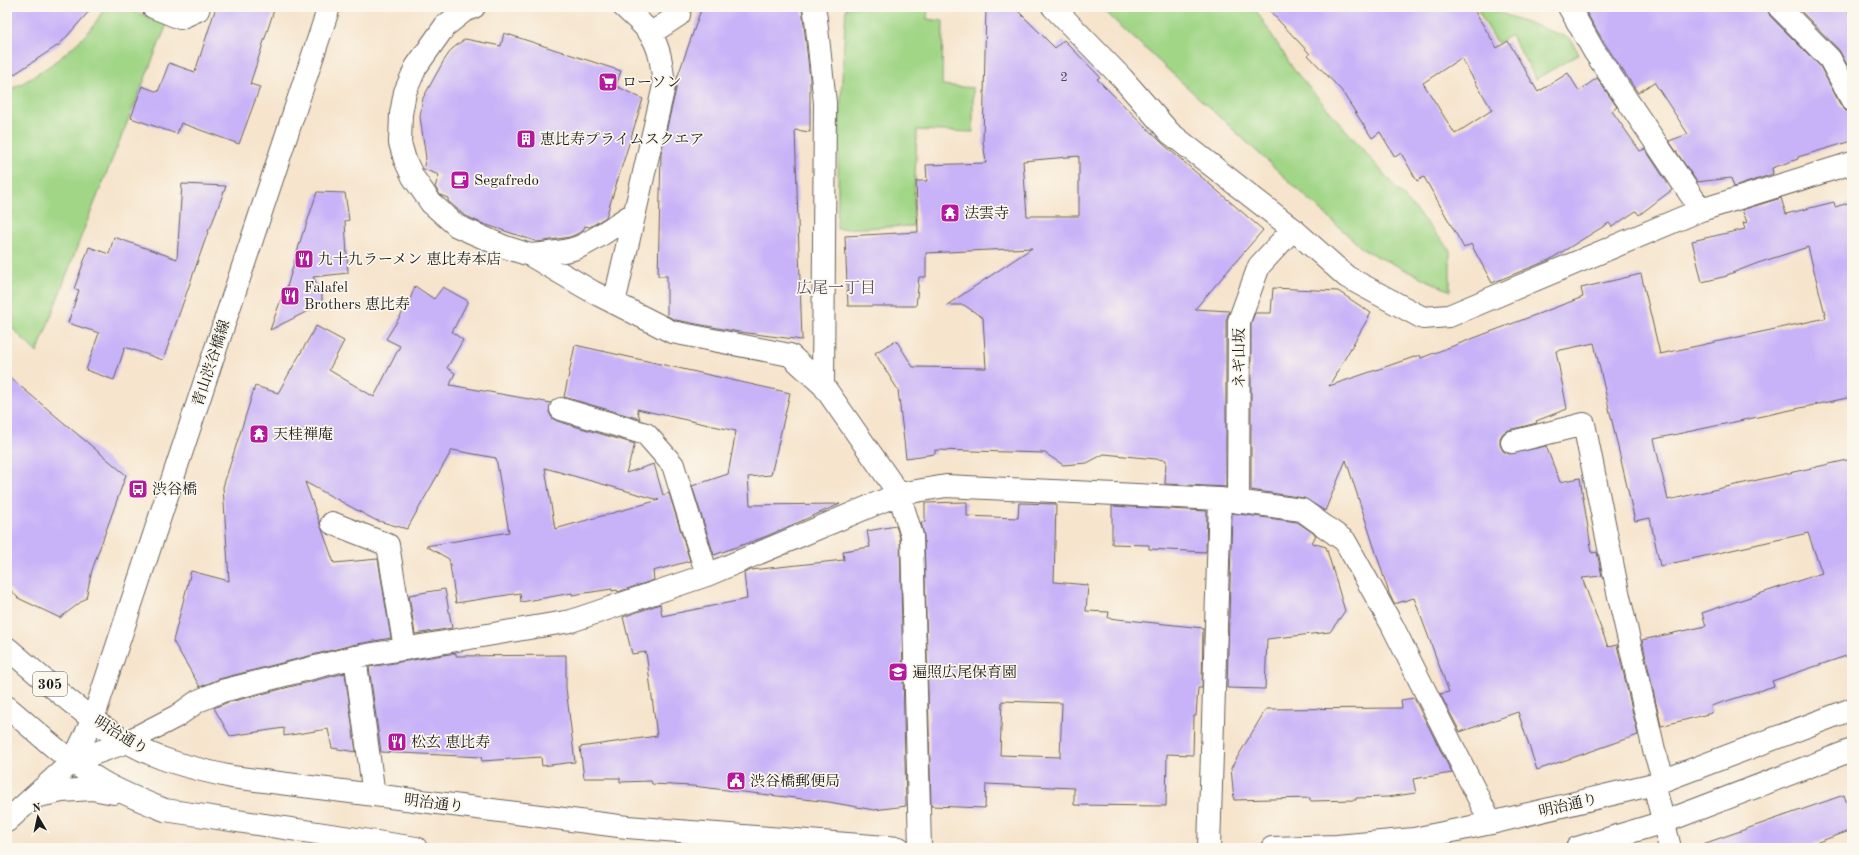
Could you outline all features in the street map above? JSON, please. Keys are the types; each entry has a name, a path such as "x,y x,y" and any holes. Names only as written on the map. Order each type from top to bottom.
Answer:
{"street":[{"path":"153,7 180,18 198,10 199,7"},
{"name":"青山渋谷橋線","path":"73,761 93,719 329,7"},
{"path":"614,303 664,86 662,65 658,51 650,34 624,7"},
{"path":"650,34 679,15 680,7"},
{"path":"814,7 825,103 823,385"},
{"path":"1053,7 1122,78 1170,133 1293,229 1347,277 1423,318 1449,316 1701,210 1852,163"},
{"path":"1569,7 1594,51 1701,210"},
{"path":"1780,7 1830,59 1852,100"},
{"path":"466,8 445,26 416,67 405,92 402,106 400,143 405,160 431,203 456,226 505,248 530,255 614,303 672,332 790,355 823,385 899,494 912,536 920,848"},
{"path":"530,255 578,247 602,235 613,226 635,213"},
{"name":"ネギ山坂","path":"1209,848 1239,320 1259,266 1293,229"},
{"path":"561,409 646,434 673,465 707,575"},
{"path":"1512,442 1584,424 1620,599 1654,750 1664,822 1670,848"},
{"path":"7,821 73,761 127,742 177,716 198,701 222,691 355,658 572,621 707,575 899,494 946,486 1229,501 1302,510 1345,541 1392,625 1491,823"},
{"path":"332,523 388,545 405,649"},
{"name":"明治通り","path":"7,648 93,719 127,742 163,759 198,770 232,777 627,827 899,848"},
{"path":"355,658 374,795"},
{"path":"7,707 73,761 99,780 128,796 165,810 416,848"},
{"name":"明治通り","path":"1272,848 1338,846 1414,839 1491,823 1659,782 1852,709"},
{"path":"1576,848 1664,822 1852,750"},
{"path":"33,798 62,791 92,789 128,796"}],"green space":[{"path":"105,7 122,7 167,24 82,234 37,353 7,323 7,91 18,86 51,65 72,48 90,30"},
{"path":"846,7 928,7 927,19 943,21 942,85 973,88 973,132 917,130 913,226 837,229 839,134"},
{"path":"1100,7 1254,7 1294,70 1450,250 1450,291 1364,250"},
{"path":"1476,7 1484,7 1570,38 1579,54 1536,79 1511,35 1497,43"}],"building":[{"path":"7,7 93,7 60,44 7,79"},
{"path":"216,7 275,7 250,84 260,87 239,144 181,123 177,134 131,118 142,86 158,92 169,63 195,72"},
{"path":"702,7 802,7 810,78 810,132 795,130 802,340 739,332 676,320 667,316 667,276 658,276 661,153 676,89 676,81"},
{"path":"986,7 1014,7 1055,48 1064,40 1100,77 1097,79 1163,144 1263,230 1195,309 1229,311 1226,321 1226,487 1165,484 1166,460 1104,454 1087,463 1063,465 1045,453 935,450 935,454 906,458 898,390 875,353 896,340 913,367 986,368 983,318 964,305 947,305 1032,248 926,253 926,277 919,277 916,306 848,306 845,236 918,232 916,181 927,181 926,165 986,163 983,141","holes":["1079,156 1079,216 1027,216 1023,161"]},
{"path":"1266,7 1472,7 1497,48 1508,41 1538,92 1568,73 1579,91 1597,78 1617,107 1612,111 1640,151 1645,149 1672,190 1639,215 1636,211 1612,227 1609,223 1549,260 1492,283 1471,244 1464,248 1424,177 1417,181 1401,153 1395,157 1380,132 1372,138 1341,90 1308,55 1310,54","holes":["1461,58 1492,110 1455,134 1423,83"]},
{"path":"1583,7 1767,7 1770,16 1820,66 1841,106 1846,111 1852,112 1852,141 1798,157 1798,159 1772,168 1773,174 1734,187 1731,178 1697,182 1669,141 1688,134 1654,82 1638,93 1605,44"},
{"path":"1797,7 1847,7 1852,24 1852,74 1839,50"},
{"name":"恵比寿プライムスクエア","path":"504,33 621,71 616,86 643,99 606,217 590,227 585,226 583,231 570,237 538,242 481,223 464,215 448,201 448,198 440,195 435,187 439,175 423,169 426,158 420,117 423,98 443,62 452,49 465,39 501,46"},
{"path":"182,184 226,186 209,229 163,360 125,347 114,380 86,370 99,333 68,323 79,290 74,289 89,247 109,254 114,237 177,259"},
{"path":"317,192 345,193 349,220 345,221 348,273 313,277 322,295 322,304 270,330 285,288 287,287 303,232"},
{"path":"1781,198 1786,214 1834,202 1835,207 1852,202 1852,397 1654,439 1668,500 1852,459 1852,654 1772,681 1774,686 1711,706 1712,713 1661,726 1642,640 1706,626 1702,613 1822,573 1808,533 1660,566 1650,518 1635,521 1594,343 1556,351 1567,409 1536,421 1537,423 1503,433 1500,438 1500,445 1503,451 1509,454 1546,446 1560,482 1580,478 1592,553 1597,552 1602,576 1582,578 1608,647 1617,645 1638,735 1537,770 1518,712 1460,732 1440,694 1449,692 1414,598 1394,604 1389,593 1346,460 1325,511 1304,498 1251,490 1251,323 1255,313 1271,313 1273,288 1338,291 1371,313 1329,386 1420,355 1421,358 1583,297 1581,288 1641,274 1660,354 1826,318 1808,247 1758,263 1727,276 1702,282 1692,241 1745,229 1743,223 1747,222 1742,210"},
{"path":"415,286 434,299 443,287 468,301 452,332 463,340 447,368 455,373 450,385 551,403 549,412 552,418 557,421 635,444 626,473 654,464 663,495 669,493 690,561 653,571 654,580 618,592 617,590 612,591 612,589 572,595 572,593 521,602 520,593 456,603 449,559 426,546 509,532 496,458 452,450 407,529 375,520 305,482 334,563 378,559 391,638 352,645 219,679 200,687 173,641 191,571 229,581 223,487 255,386 278,393 316,326 344,341 329,370 374,397 400,346 386,339 409,302","holes":["545,468 659,500 555,529"]},
{"path":"575,345 790,393 771,475 748,477 750,505 840,504 767,536 714,555 692,486 728,474 736,431 637,409 640,419 564,397"},
{"path":"7,375 126,475 92,570 86,598 60,618 18,598 7,586"},
{"path":"967,502 967,516 1018,518 1019,503 1056,504 1054,582 1088,585 1086,611 1109,612 1108,618 1203,628 1202,688 1198,688 1196,716 1194,716 1193,755 1167,754 1166,806 1074,805 1074,788 986,784 985,808 931,806 924,536 921,522 925,522 925,503","holes":["1002,701 1062,703 1060,757 1000,755"]},
{"path":"1112,506 1207,511 1206,552 1149,549 1149,545 1112,544"},
{"path":"1232,513 1297,522 1316,535 1312,543 1326,547 1345,611 1330,632 1267,639 1265,689 1227,688"},
{"path":"896,526 900,538 906,806 874,810 829,802 692,786 652,784 651,781 620,782 620,778 584,778 580,747 657,736 646,652 632,654 623,617 660,604 662,616 747,599 744,573 751,570 844,560 843,551 870,547 867,531"},
{"path":"445,589 452,628 415,634 409,595"},
{"path":"456,653 456,656 566,655 566,688 575,762 542,766 541,757 482,761 481,757 381,752 369,667"},
{"path":"345,673 356,752 332,748 328,729 284,736 284,728 230,736 214,708 226,703"},
{"path":"1414,698 1452,773 1413,779 1416,793 1387,797 1356,798 1356,800 1310,801 1310,798 1234,800 1231,768 1266,709 1402,708 1401,700"},
{"path":"1844,795 1852,818 1852,830 1801,848 1704,848 1703,844"}],"place":[{"name":"ローソン","path":"608,82"},
{"name":"恵比寿プライムスクエア","path":"526,139"},
{"name":"Segafredo","path":"460,180"},
{"name":"法雲寺","path":"950,213"},
{"name":"九十九ラーメン 恵比寿本店","path":"304,259"},
{"name":"Falafel Brothers 恵比寿","path":"290,296"},
{"name":"天桂禅庵","path":"259,434"},
{"name":"渋谷橋","path":"138,489"},
{"name":"遍照広尾保育園","path":"898,672"},
{"name":"松玄 恵比寿","path":"397,742"},
{"name":"渋谷橋郵便局","path":"736,781"}],"district":[{"name":"広尾一丁目","path":"836,287"}]}
